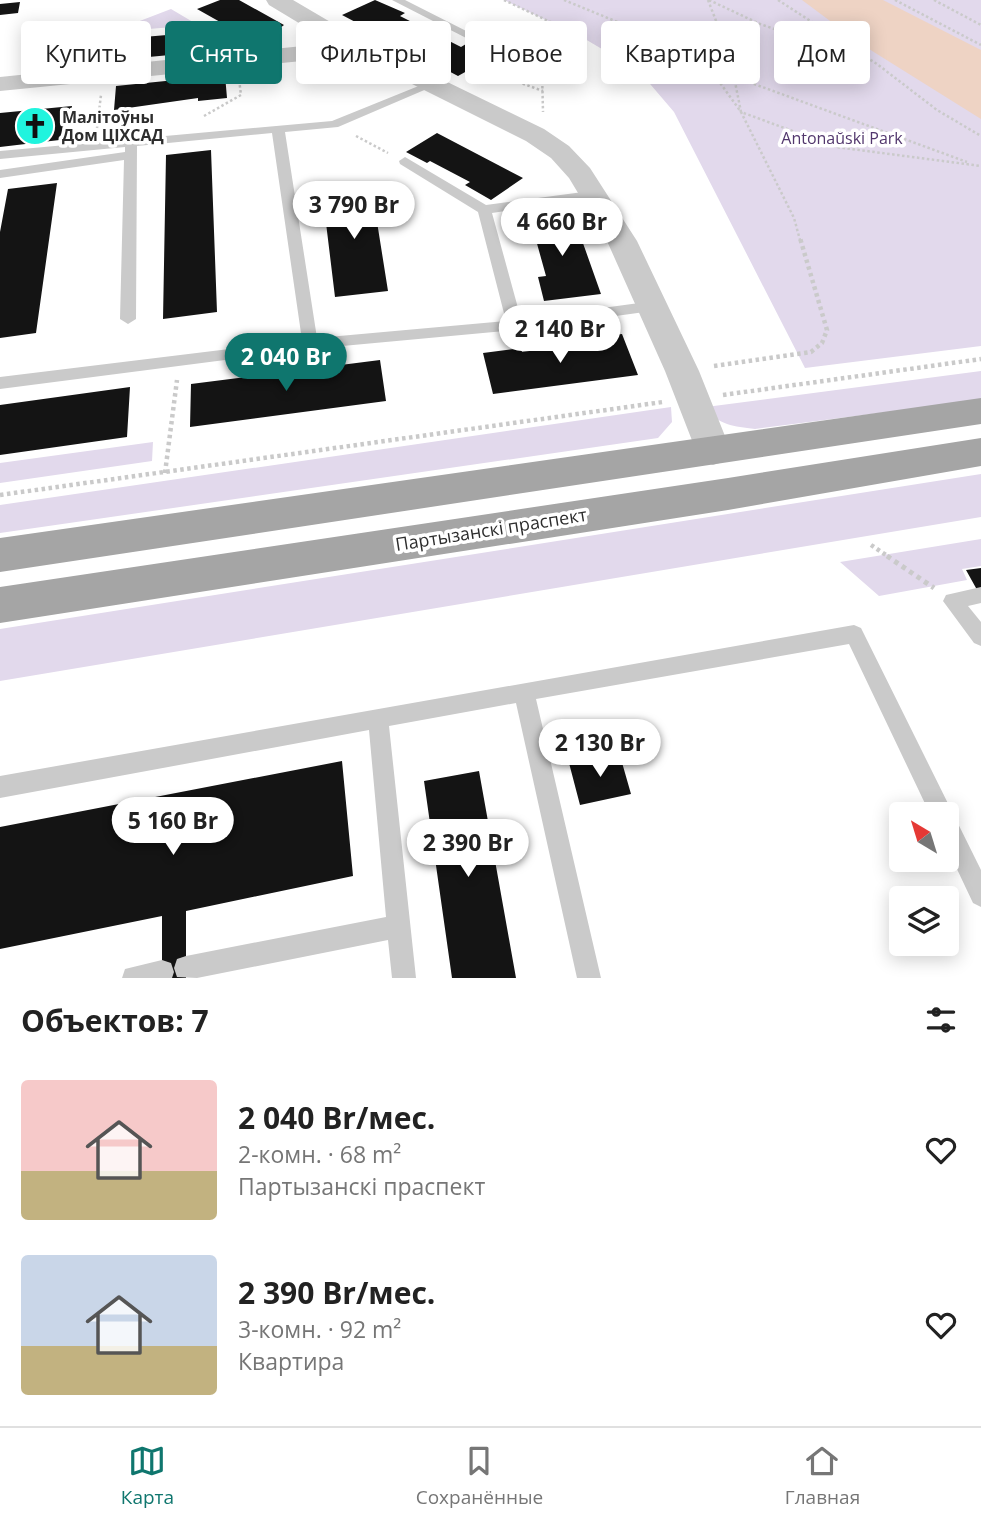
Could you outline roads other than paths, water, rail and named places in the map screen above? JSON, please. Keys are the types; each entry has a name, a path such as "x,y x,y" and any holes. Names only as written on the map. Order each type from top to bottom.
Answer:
{"main road":[{"path":"0,555 981,411"},
{"path":"713,451 728,494"},
{"name":"Партызанскі праспект","path":"0,605 728,494 981,452"}],"street":[{"path":"277,0 312,21"},
{"path":"0,84 296,55"},
{"path":"430,85 535,135 560,152 593,193 622,241 654,306 713,451"}],"lane":[{"path":"397,0 465,34"},
{"path":"0,174 177,139 334,124 430,85"},
{"path":"278,129 310,344"},
{"path":"0,155 94,146 132,149"},
{"path":"128,318 132,149"},
{"path":"405,161 484,210 593,193"},
{"path":"484,210 514,325"},
{"path":"0,383 310,344 514,325 654,306"},
{"path":"980,595 953,601 981,638"},
{"path":"0,787 854,634 936,802"},
{"path":"524,692 589,978"},
{"path":"378,719 404,978"},
{"path":"959,849 981,895"},
{"path":"186,968 399,926"},
{"path":"134,978 162,972"}],"place":[{"name":"Малітоўны Дом ЦІХСАД","path":"35,126"}],"park label":[{"name":"Antonaŭski Park","path":"842,138"}]}
